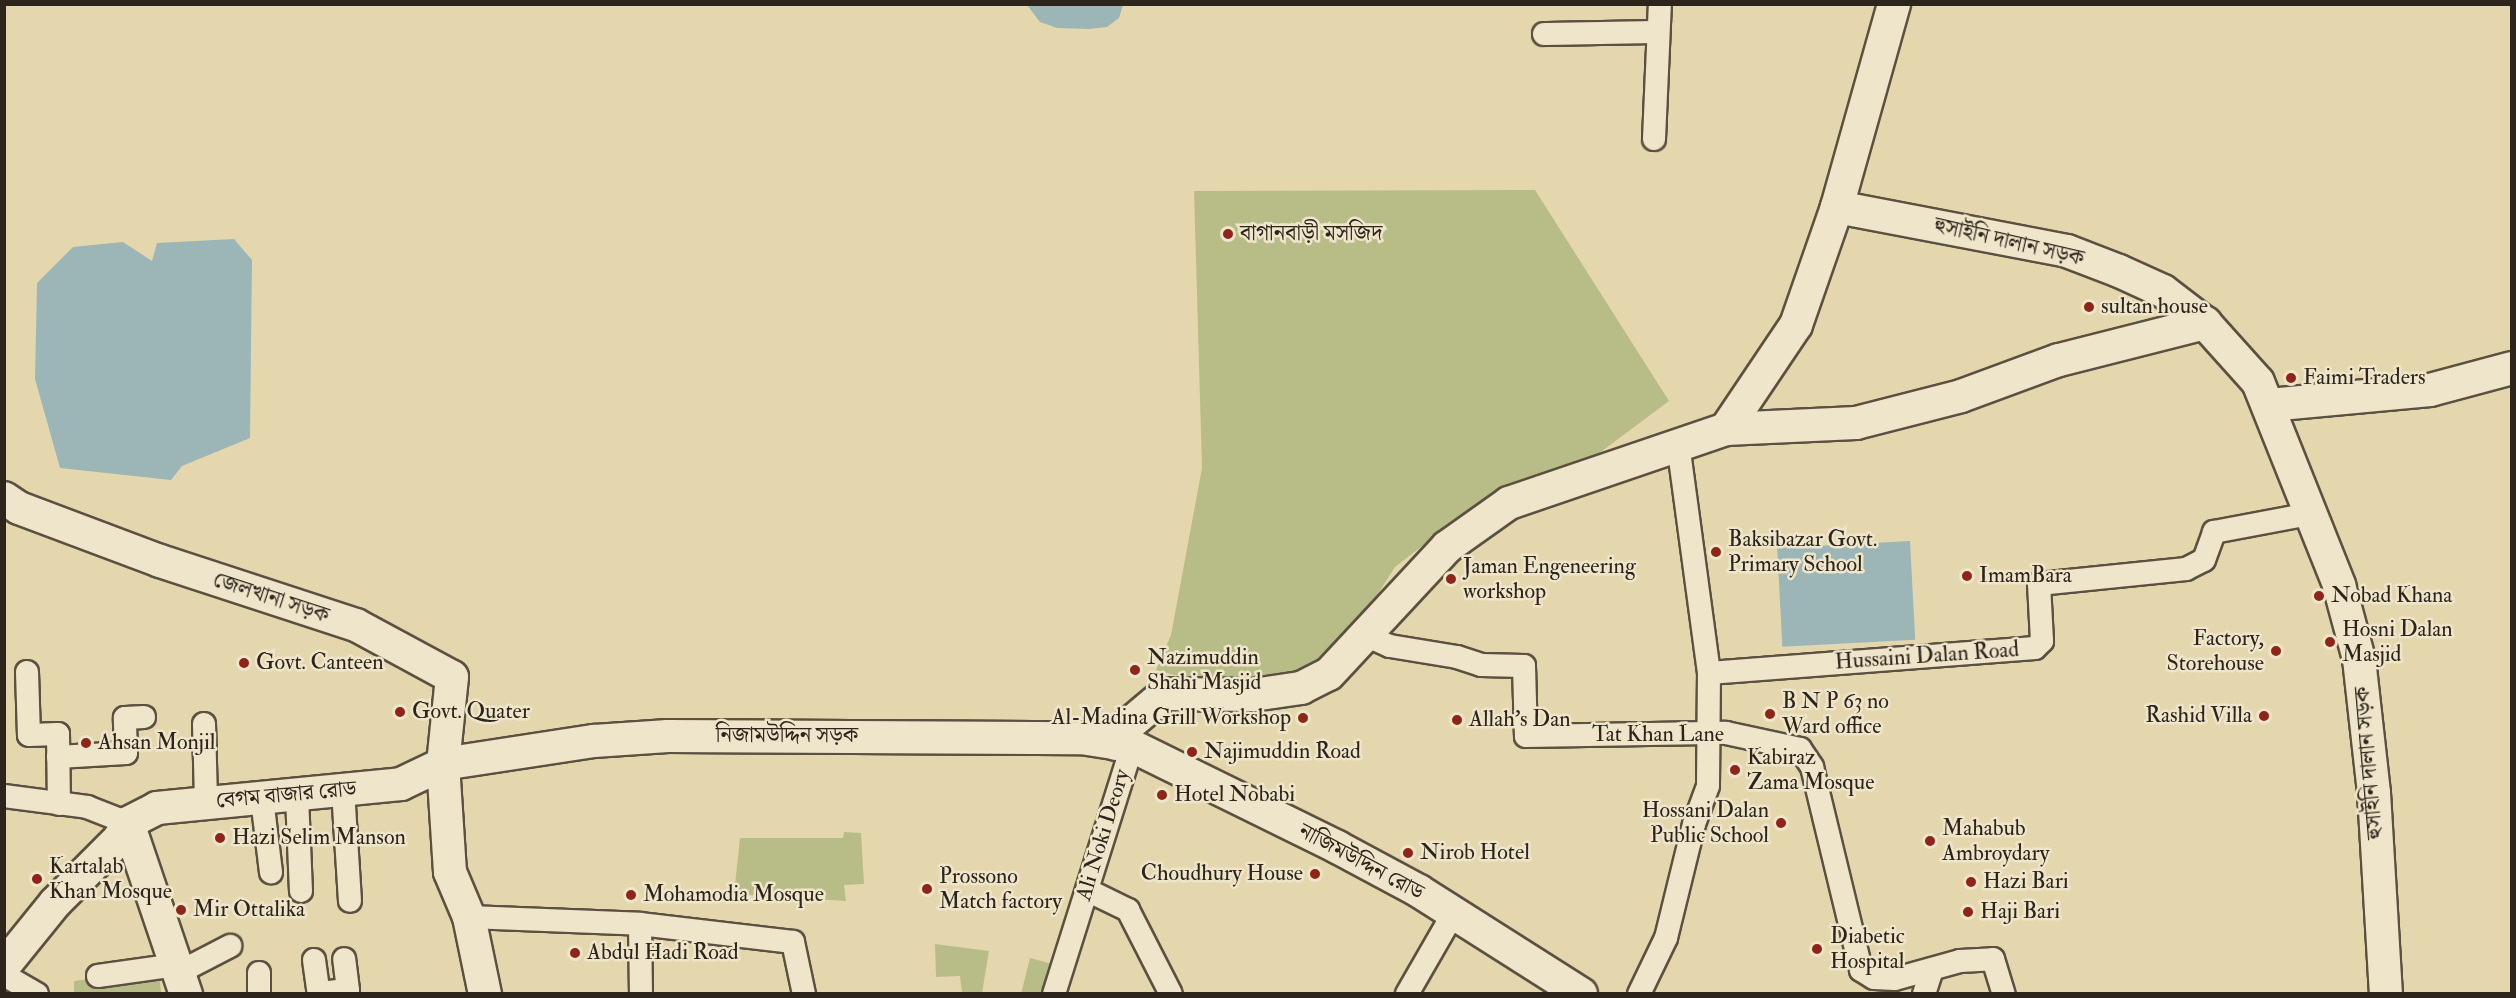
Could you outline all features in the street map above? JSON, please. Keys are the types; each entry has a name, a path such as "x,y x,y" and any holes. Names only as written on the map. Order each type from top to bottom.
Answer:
{"street":[{"path":"1654,139 1660,4"},
{"path":"1726,429 1796,325 1837,207 1894,4"},
{"path":"1544,34 1658,32"},
{"name":"হুসাইনি দালান সড়ক","path":"1837,207 2067,251 2163,291 2205,322 2258,382 2269,405 2308,514 2339,585 2359,659 2374,793 2386,993"},
{"path":"1124,745 1120,732 1165,694 1253,695 1301,688 1329,674 1447,547 1509,503 1726,429 1856,423 1961,396 2059,360 2205,322"},
{"path":"2269,405 2430,390 2511,368"},
{"path":"1638,993 1666,938 1694,824 1708,786 1709,673 1678,446"},
{"name":"জেলখানা সড়ক","path":"4,498 19,508 160,561 356,625 452,677 443,764"},
{"name":"Hussaini Dalan Road","path":"1709,673 2036,648 2042,641 2039,584 2186,569 2204,560 2214,532 2308,514"},
{"name":"Tat Khan Lane","path":"1365,636 1390,646 1457,657 1480,665 1524,666 1526,736 1726,732 1800,749 1808,756 1861,970 1874,978 1895,979 1960,961 1993,959 2004,993"},
{"path":"27,672 29,735 58,734 59,804"},
{"path":"58,757 126,753 125,718 144,717"},
{"path":"204,724 206,802"},
{"name":"নিজামউদ্দিন সড়ক","path":"443,764 594,741 668,736 1081,738 1124,745"},
{"name":"Ali Noki Deory","path":"1054,993 1088,890 1124,745"},
{"name":"নাজিমউদ্দিন রোড","path":"1124,745 1337,848 1453,914 1581,993"},
{"path":"443,764 450,872 469,917 485,993"},
{"name":"বেগম বাজার রোড","path":"128,823 157,808 297,796 400,784 443,764"},
{"path":"343,790 350,900"},
{"path":"4,796 87,807 128,823"},
{"path":"297,796 301,891"},
{"path":"262,799 271,872"},
{"path":"4,966 54,903 119,840 128,823"},
{"path":"128,823 180,977"},
{"path":"1088,890 1128,910 1171,993"},
{"path":"1407,993 1453,914"},
{"path":"469,917 640,924 793,942 804,993"},
{"path":"640,924 641,993"},
{"path":"99,976 180,977 230,946"},
{"path":"314,960 319,993 348,990 344,960"},
{"path":"1924,993 1932,969"},
{"path":"4,975 37,993"}],"green space":[{"path":"1535,190 1669,401 1594,457 1529,478 1471,508 1395,567 1354,631 1320,664 1291,678 1201,682 1156,670 1171,635 1202,468 1194,191"},
{"path":"844,832 861,833 864,884 844,885 846,901 734,894 740,838 843,838"},
{"path":"935,944 989,951 982,993 962,993 960,976 936,977"},
{"path":"1030,958 1056,965 1049,993 1021,994"},
{"path":"159,970 161,993 74,994 74,981"}],"water":[{"path":"1027,5 1123,5 1119,18 1107,27 1089,29 1057,28 1040,22"},
{"path":"234,239 252,260 250,438 182,466 171,480 60,468 35,379 37,283 73,247 123,242 152,261 157,243"},
{"path":"1910,541 1915,640 1782,647 1777,548"}],"place":[{"name":"বাগানবাড়ী মসজিদ","path":"1228,234"},
{"name":"sultan house","path":"2089,307"},
{"name":"Faimi Traders","path":"2291,378"},
{"name":"Baksibazar Govt. Primary School","path":"1716,552"},
{"name":"ImamBara","path":"1967,576"},
{"name":"Jaman Engeneering workshop","path":"1451,579"},
{"name":"Nobad Khana","path":"2319,596"},
{"name":"Hosni Dalan Masjid","path":"2330,642"},
{"name":"Factory, Storehouse","path":"2276,651"},
{"name":"Govt. Canteen","path":"244,663"},
{"name":"Nazimuddin Shahi Masjid","path":"1135,670"},
{"name":"Govt. Quater","path":"400,712"},
{"name":"B N P 63 no Ward office","path":"1770,714"},
{"name":"Rashid Villa","path":"2264,716"},
{"name":"Al-Madina Grill Workshop","path":"1303,718"},
{"name":"Allah's Dan","path":"1457,720"},
{"name":"Ahsan Monjil","path":"86,743"},
{"name":"Najimuddin Road","path":"1192,752"},
{"name":"Kabiraz Zama Mosque","path":"1735,770"},
{"name":"Hotel Nobabi","path":"1162,795"},
{"name":"Hossani Dalan Public School","path":"1781,823"},
{"name":"Hazi Selim Manson","path":"220,838"},
{"name":"Mahabub Ambroydary","path":"1930,841"},
{"name":"Nirob Hotel","path":"1408,853"},
{"name":"Choudhury House","path":"1315,874"},
{"name":"Kartalab Khan Mosque","path":"37,879"},
{"name":"Hazi Bari","path":"1971,882"},
{"name":"Prossono Match factory","path":"927,889"},
{"name":"Mohamodia Mosque","path":"631,895"},
{"name":"Mir Ottalika","path":"181,910"},
{"name":"Haji Bari","path":"1968,912"},
{"name":"Diabetic Hospital","path":"1817,949"},
{"name":"Abdul Hadi Road","path":"575,953"}]}
